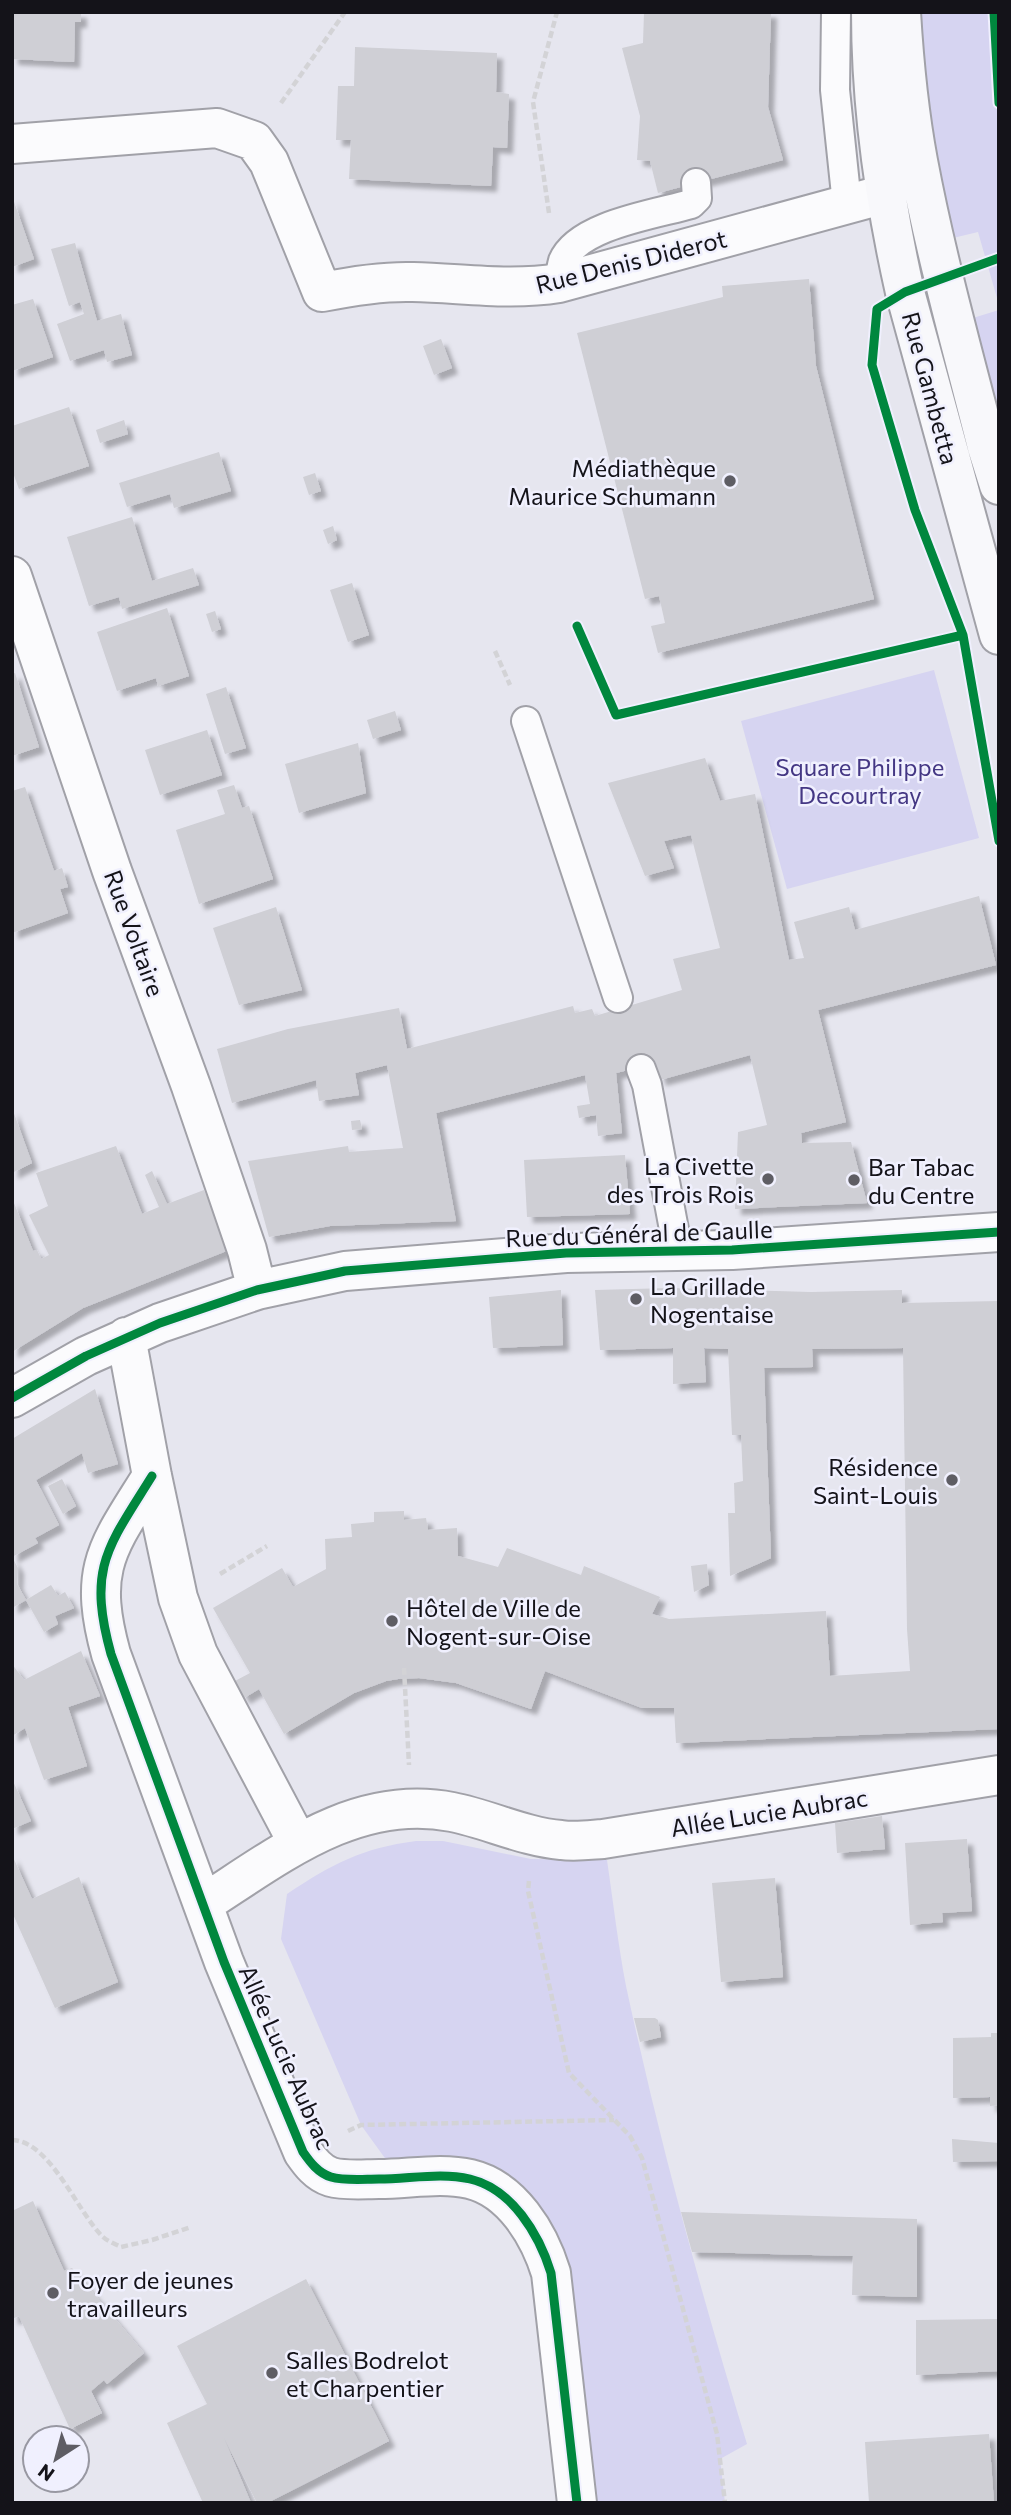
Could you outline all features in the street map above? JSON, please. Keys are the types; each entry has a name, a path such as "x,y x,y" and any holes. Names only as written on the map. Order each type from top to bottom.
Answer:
{"main road":[{"name":"Rue Gambetta","path":"871,12 872,91 885,194 905,292 999,635"},
{"name":"Rue Gambetta","path":"901,12 917,158 924,193 987,447 999,485"}],"street":[{"path":"12,144 217,128 254,141"},
{"name":"Rue Denis Diderot","path":"254,141 270,162 322,292 383,283 510,288 559,283 885,194"},
{"name":"Rue Voltaire","path":"12,576 112,872 234,1212 257,1290"},
{"name":"Rue du Général de Gaulle","path":"12,1398 67,1366 126,1337 186,1313 257,1290 345,1271 566,1253 732,1250 999,1232"},
{"path":"126,1337 152,1476 178,1598 189,1633 298,1843"},
{"name":"Allée Lucie Aubrac","path":"152,1476 115,1532 106,1553 102,1574 103,1625 111,1654 224,1962 303,2152 316,2168 330,2176 400,2179 447,2176 487,2184 518,2211 544,2249 551,2273 577,2503"},
{"name":"Allée Lucie Aubrac","path":"203,1904 298,1843 368,1813 424,1808 452,1812 558,1840 603,1839 999,1775"}],"lane":[{"path":"836,12 835,90 847,204"},
{"path":"559,283 564,260 579,240 595,231 691,204 696,198 696,183"},
{"path":"526,721 618,998"},
{"path":"641,1069 647,1085 678,1251"}],"path":[{"path":"254,141 345,12"},
{"path":"557,12 533,102 559,283"},
{"path":"404,1668 411,1810"},
{"path":"534,1834 528,1891 569,2073 629,2136 642,2158 717,2434 725,2503"},
{"path":"303,2152 360,2125 615,2120"},
{"path":"12,2140 23,2140 40,2152 103,2236 121,2247 191,2227"}],"green space":[{"path":"920,12 999,12 999,305 978,232 953,238 930,126"},
{"path":"999,310 999,424 973,318"},
{"name":"Square Philippe Decourtray","path":"934,670 979,838 787,889 741,721"},
{"path":"416,1841 443,1841 531,1859 607,1860 626,1986 652,2101 697,2273 747,2444 720,2459 725,2503 577,2503 551,2273 518,2211 400,2179 361,2125 281,1939 287,1894 348,1859 379,1848"}],"building":[{"path":"12,12 81,12 81,22 75,22 74,62 12,59"},
{"path":"644,12 771,12 768,107 783,160 658,193 650,161 637,160 640,116 622,48 643,43"},
{"path":"355,47 497,53 496,92 509,94 507,148 493,147 491,186 349,179 351,140 336,140 338,86 354,86"},
{"path":"12,196 34,259 12,267"},
{"path":"75,243 97,321 121,314 132,355 107,362 104,350 70,361 57,324 84,314 80,302 69,306 51,249"},
{"name":"Médiathèque Maurice Schumann","path":"809,279 816,366 874,599 658,653 651,626 665,623 659,596 645,599 577,333 723,297 722,286"},
{"path":"33,299 53,357 12,371 12,305"},
{"path":"441,339 452,368 434,375 423,346"},
{"path":"69,407 89,466 19,489 12,470 12,426"},
{"path":"124,420 128,434 100,443 96,430"},
{"path":"219,452 231,491 174,508 170,494 127,507 119,483"},
{"path":"315,473 321,491 309,495 303,477"},
{"path":"132,517 152,581 193,568 199,585 122,609 119,597 89,606 67,537"},
{"path":"333,526 337,540 328,544 323,530"},
{"path":"352,583 369,635 348,642 330,590"},
{"path":"167,608 189,676 158,686 156,678 117,691 97,632"},
{"path":"215,611 221,629 212,632 206,614"},
{"path":"15,673 39,747 12,756 12,674"},
{"path":"226,687 246,748 225,754 206,694"},
{"path":"395,711 401,730 373,739 367,720"},
{"path":"207,730 222,775 160,795 145,750"},
{"path":"358,743 366,793 299,813 285,764"},
{"path":"705,758 720,801 755,794 789,960 804,958 794,922 849,907 855,930 979,896 996,965 818,1010 846,1122 801,1133 802,1143 851,1142 867,1203 735,1209 738,1132 767,1125 750,1055 660,1080 656,1063 616,1073 622,1133 598,1136 596,1115 579,1118 577,1106 590,1104 585,1075 436,1113 456,1221 330,1226 269,1237 248,1161 348,1146 349,1152 403,1148 387,1065 355,1073 359,1095 319,1101 316,1080 232,1103 217,1049 288,1029 399,1008 407,1049 573,1006 575,1013 592,1009 595,1016 682,990 673,959 720,948 691,835 664,841 674,868 645,876 608,783"},
{"path":"234,785 242,808 249,806 273,879 199,904 176,830 225,814 217,790"},
{"path":"25,787 54,871 62,868 68,887 60,889 68,913 12,933 12,791"},
{"path":"276,907 302,990 239,1005 213,928"},
{"path":"12,1108 32,1163 12,1173"},
{"path":"360,1120 362,1129 352,1130 351,1121"},
{"path":"116,1146 142,1214 159,1207 145,1175 152,1171 167,1204 204,1190 229,1250 83,1308 12,1352 12,1198 33,1251 37,1250 41,1259 49,1255 29,1215 48,1206 36,1173"},
{"path":"625,1155 630,1214 527,1217 524,1160"},
{"path":"670,1288 811,1292 902,1290 902,1303 999,1301 999,1729 676,1743 674,1708 642,1708 545,1671 531,1709 456,1683 419,1678 398,1679 354,1693 284,1734 259,1689 244,1698 235,1681 250,1673 213,1608 282,1568 293,1587 326,1569 325,1539 352,1537 351,1524 374,1522 374,1512 404,1511 404,1520 426,1518 428,1530 457,1528 458,1556 498,1567 507,1548 581,1575 584,1566 660,1597 652,1614 669,1619 826,1611 830,1676 910,1671 903,1348 812,1349 813,1367 764,1368 771,1558 730,1576 728,1513 735,1513 734,1483 743,1481 741,1435 732,1435 728,1349 704,1348 706,1382 673,1384 673,1348 600,1350 595,1290"},
{"path":"561,1290 563,1345 493,1348 489,1297"},
{"path":"95,1389 118,1464 88,1473 82,1453 36,1480 59,1525 35,1538 38,1543 12,1557 12,1439"},
{"path":"62,1479 76,1506 63,1514 48,1486"},
{"path":"12,1557 18,1568 17,1584 26,1600 12,1608"},
{"path":"707,1564 709,1585 694,1592 691,1566"},
{"path":"51,1585 58,1596 65,1592 74,1608 55,1616 58,1624 44,1632 26,1600"},
{"path":"81,1651 100,1696 68,1707 87,1766 44,1780 25,1728 12,1736 12,1664 24,1680"},
{"path":"12,1779 31,1821 12,1829"},
{"path":"882,1816 885,1849 837,1853 835,1823"},
{"path":"967,1839 972,1911 942,1913 943,1922 910,1925 905,1843"},
{"path":"12,1855 32,1899 79,1877 118,1982 55,2008 12,1912"},
{"path":"775,1878 783,1977 721,1982 712,1883"},
{"path":"634,2018 658,2020 661,2037 640,2042"},
{"path":"991,2033 999,2033 999,2105 990,2106 990,2097 953,2098 953,2038 991,2037"},
{"path":"952,2139 999,2143 999,2161 953,2162"},
{"name":"Foyer de jeunes travailleurs","path":"33,2201 64,2271 72,2268 144,2353 107,2384 104,2380 91,2391 102,2413 80,2424 68,2424 19,2316 12,2319 12,2211"},
{"path":"681,2212 917,2219 917,2297 852,2295 853,2256 692,2252"},
{"name":"Salles Bodrelot et Charpentier","path":"306,2279 389,2441 267,2503 257,2503 224,2438 251,2503 203,2503 167,2423 207,2404 177,2346"},
{"path":"999,2319 999,2371 916,2375 916,2320"},
{"path":"989,2434 994,2503 869,2503 865,2442"}],"cycle path":[{"path":"994,12 999,103"},
{"path":"999,258 905,292 877,309 872,365 915,510 963,635 999,841"},
{"path":"577,626 616,715 963,635"},
{"path":"12,1398 86,1356 160,1323 257,1290 345,1271 566,1253 732,1250 999,1232"},
{"path":"152,1476 113,1541 106,1559 101,1599 104,1624 111,1654 224,1962 303,2152 318,2170 331,2177 348,2179 436,2176 470,2179 499,2192 522,2215 539,2243 551,2273 577,2503"}],"place":[{"name":"Médiathèque Maurice Schumann","path":"730,481"},
{"name":"La Civette des Trois Rois","path":"768,1179"},
{"name":"Bar Tabac du Centre","path":"854,1180"},
{"name":"La Grillade Nogentaise","path":"636,1299"},
{"name":"Résidence Saint-Louis","path":"952,1480"},
{"name":"Hôtel de Ville de Nogent-sur-Oise","path":"392,1621"},
{"name":"Foyer de jeunes travailleurs","path":"53,2293"},
{"name":"Salles Bodrelot et Charpentier","path":"272,2373"}]}
